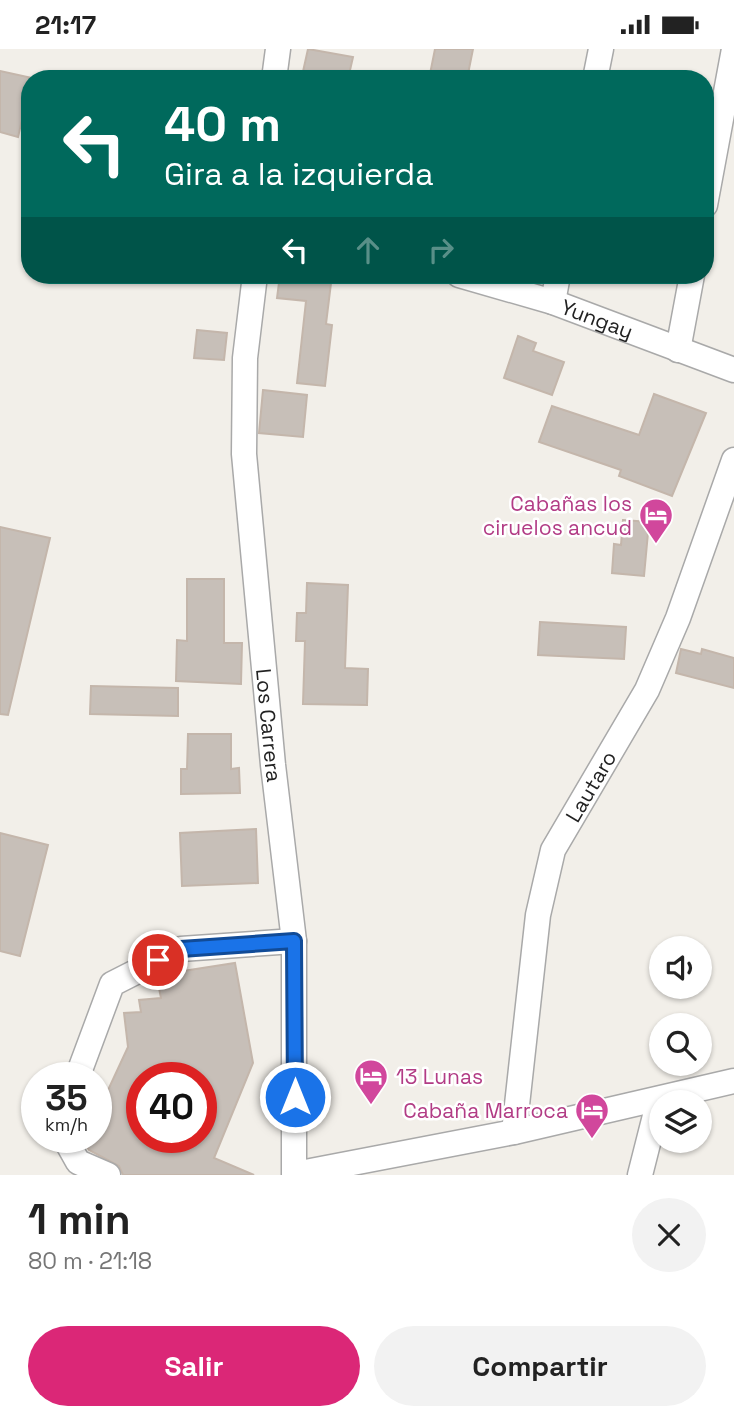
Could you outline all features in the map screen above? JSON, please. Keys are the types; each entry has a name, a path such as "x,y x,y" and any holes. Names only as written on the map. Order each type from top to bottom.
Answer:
{"street":[{"path":"275,70 278,49"},
{"path":"598,70 601,49"},
{"path":"714,157 734,49"},
{"name":"Los Carrera","path":"254,284 245,358 244,454 273,765 294,941 295,1175"},
{"name":"Yungay","path":"490,284 553,302 734,370"},
{"path":"553,302 556,284"},
{"path":"678,349 690,284"},
{"name":"Lautaro","path":"514,1132 538,915 553,850 647,690 678,618 734,460"},
{"path":"83,1062 112,983 181,949 294,941"},
{"path":"698,1090 734,1081"},
{"path":"295,1175 649,1102"},
{"path":"640,1175 649,1139"},
{"path":"71,1153 78,1162 108,1175"}],"building":[{"path":"308,49 353,57 350,70 303,70"},
{"path":"435,49 473,49 469,70 431,70"},
{"path":"0,71 21,76 21,124 18,137 0,132"},
{"path":"279,284 331,284 326,324 332,325 325,386 297,383 306,301 277,298"},
{"path":"197,330 227,333 224,360 194,358"},
{"path":"518,336 536,343 533,351 564,362 552,395 504,378"},
{"path":"263,390 307,395 303,437 259,433"},
{"path":"654,394 706,413 672,496 619,476 621,470 539,442 552,406 639,435"},
{"path":"623,520 649,522 644,576 612,573 614,544 621,545"},
{"path":"0,527 50,538 8,715 0,714"},
{"path":"187,579 224,579 224,643 242,643 241,684 176,681 177,640 187,641"},
{"path":"307,583 348,585 345,668 368,669 367,705 303,704 305,641 296,641 297,613 306,613"},
{"path":"540,622 626,627 624,659 538,655"},
{"path":"681,649 701,654 702,649 734,658 734,688 676,673"},
{"path":"91,686 178,688 178,716 90,714"},
{"path":"188,734 231,734 231,769 239,768 240,793 181,794 181,769 187,769"},
{"path":"256,829 258,883 182,886 180,833"},
{"path":"0,833 48,845 20,956 0,951"},
{"path":"235,963 253,1063 217,1151 217,1062 126,1062 126,1153 216,1153 214,1158 254,1175 123,1175 119,1166 95,1153 112,1153 112,1082 128,1047 124,1013 141,1012 139,1000 161,998 157,978 164,974"}],"place":[{"name":"Cabañas los ciruelos ancud","path":"656,545"},
{"name":"13 Lunas","path":"371,1106"},
{"name":"Cabaña Marroca","path":"592,1140"}],"route":[{"path":"158,960 181,949 294,941 295,1097"}]}
